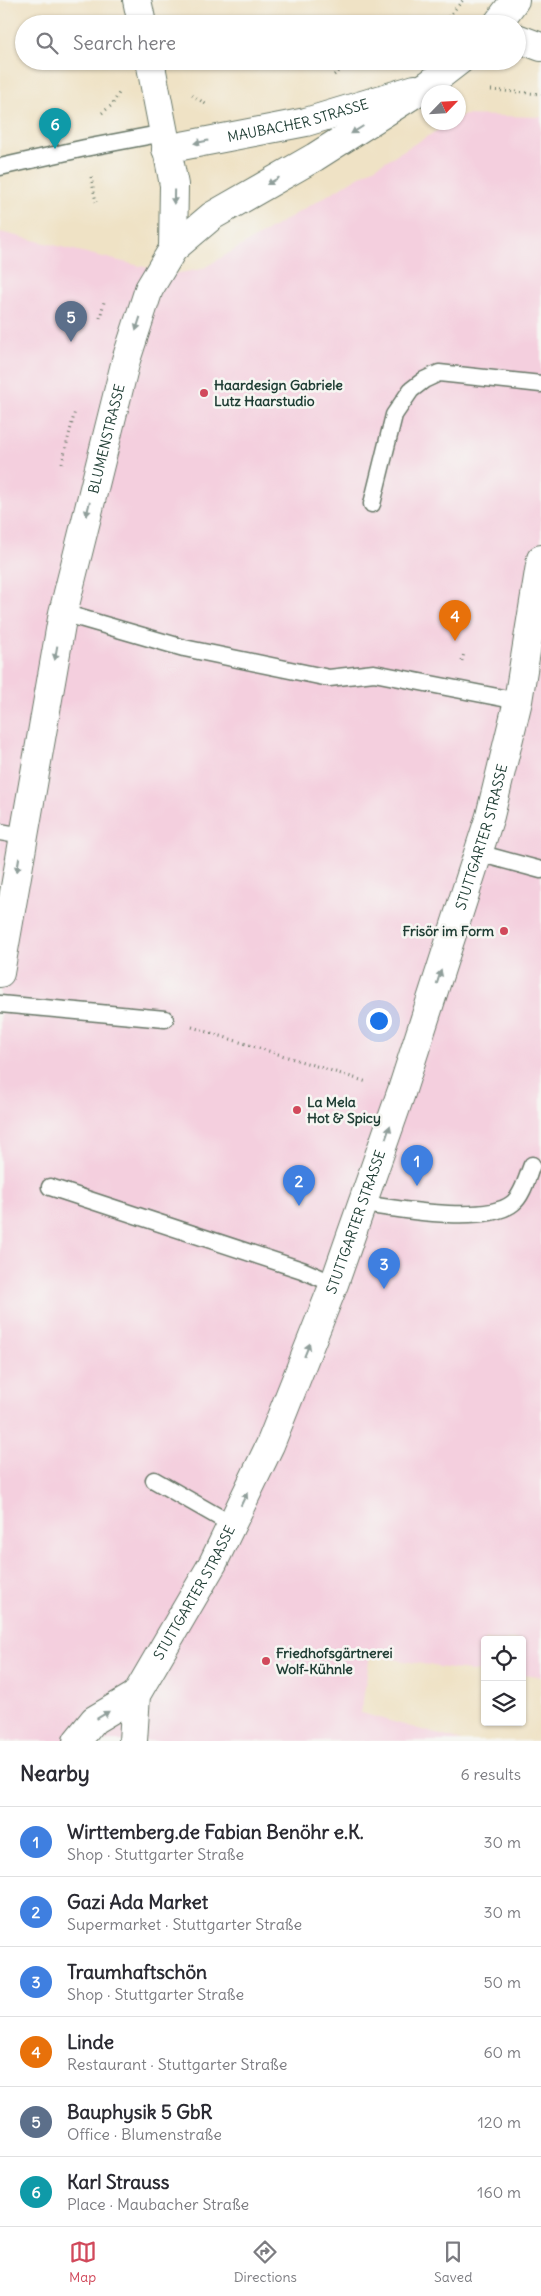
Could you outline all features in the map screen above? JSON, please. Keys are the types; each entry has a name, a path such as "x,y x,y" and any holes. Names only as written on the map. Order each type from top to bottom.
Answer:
{"street":[{"path":"137,0 140,15"},
{"path":"504,15 515,0"},
{"path":"526,41 541,46"},
{"path":"152,70 174,185 173,249"},
{"name":"BLUMENSTRASSE","path":"428,85 447,70"},
{"name":"MAUBACHER STRASSE","path":"165,141 306,122 421,87"},
{"name":"BLUMENSTRASSE","path":"0,973 11,834 63,613 126,360 149,289 173,249 212,216 315,156 421,89"},
{"name":"STUTTGARTER STRASSE","path":"133,1741 136,1695 213,1563 270,1445 334,1284 363,1204 401,1093 490,816 518,701 541,559"},
{"path":"77,1741 94,1720 136,1695"}],"lane":[{"path":"0,167 85,148 165,141"},
{"path":"372,504 394,415 412,390 424,380 439,373 541,384"},
{"path":"63,613 184,648 329,678 374,674 518,701"},
{"path":"478,852 541,870"},
{"path":"0,1004 165,1019"},
{"path":"363,1204 418,1212 464,1214 500,1210 514,1202 523,1189 532,1165"},
{"path":"50,1187 302,1270 334,1284"},
{"path":"154,1480 232,1524"}],"path":[{"path":"450,15 463,0"},
{"path":"97,116 112,105 121,88"},
{"path":"491,90 541,94"},
{"path":"188,92 209,106"},
{"path":"463,659 464,653"},
{"path":"165,1019 401,1093"}],"shaded area":[{"path":"466,115 541,117 541,1677 526,1675 526,1636 481,1636 481,1672 451,1669 370,1655 361,1713 462,1741 0,1741 0,232 173,274 202,269 438,130 466,130"}],"place":[{"name":"Karl Strauss","path":"55,149"},
{"name":"Bauphysik 5 GbR","path":"71,342"},
{"name":"Haardesign Gabriele Lutz Haarstudio","path":"204,393"},
{"name":"Linde","path":"455,641"},
{"name":"Frisör im Form","path":"504,931"},
{"name":"La Mela Hot & Spicy","path":"297,1110"},
{"name":"Wirttemberg.de Fabian Benöhr e.K.","path":"417,1186"},
{"name":"Gazi Ada Market","path":"299,1206"},
{"name":"Traumhaftschön","path":"384,1289"},
{"name":"Friedhofsgärtnerei Wolf-Kühnle","path":"266,1661"}]}
